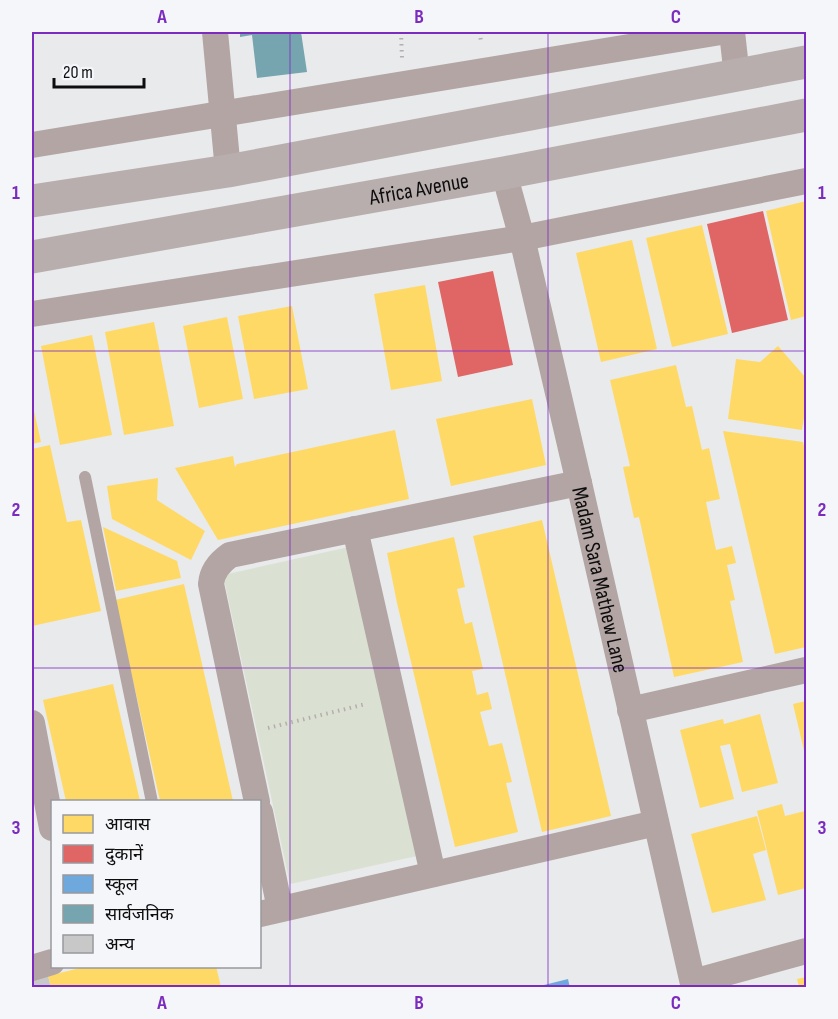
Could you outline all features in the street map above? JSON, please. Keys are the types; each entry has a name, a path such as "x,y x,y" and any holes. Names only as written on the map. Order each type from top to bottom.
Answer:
{"main road":[{"path":"32,201 228,171 807,62"},
{"name":"Africa Avenue","path":"32,257 504,173 807,115"}],"street":[{"path":"215,32 228,171"},
{"path":"32,146 721,32"},
{"path":"732,32 737,77"},
{"name":"Madam Sara Mathew Lane","path":"504,173 522,238 693,985"},
{"path":"32,314 522,238 807,181"},
{"path":"257,800 211,584 212,574 223,560 230,555 579,483"},
{"path":"355,529 432,874"},
{"path":"630,710 807,670"},
{"path":"32,723 51,823"},
{"path":"261,822 270,912 656,823"},
{"path":"693,985 807,951"},
{"path":"32,968 51,962"}],"lane":[{"path":"85,477 152,800"}],"path":[{"path":"243,734 393,697"}],"green space":[{"path":"349,547 417,856 290,884 223,575"}],"building: आवास":[{"path":"806,201 806,316 791,320 766,211"},
{"path":"702,225 728,334 672,347 646,238"},
{"path":"632,240 657,349 601,362 576,253"},
{"path":"425,285 442,381 391,390 374,294"},
{"path":"292,306 308,389 254,399 238,316"},
{"path":"227,317 243,399 199,408 183,326"},
{"path":"154,322 174,426 124,435 105,332"},
{"path":"92,335 112,435 60,445 41,346"},
{"path":"778,346 806,378 806,406 802,430 728,419 736,359 760,362"},
{"path":"676,365 686,407 692,406 702,450 709,448 720,499 706,502 716,550 732,546 736,563 727,565 735,600 730,601 743,662 674,677 639,517 634,518 623,467 630,466 610,380"},
{"path":"532,399 546,465 451,486 436,419"},
{"path":"32,402 41,442 32,444"},
{"path":"395,430 409,499 218,540 175,468 233,456 235,467 237,464"},
{"path":"723,431 803,442 806,456 806,647 775,654"},
{"path":"50,445 67,522 81,520 101,611 32,626 32,449"},
{"path":"158,478 157,500 205,531 191,560 112,519 107,486"},
{"path":"542,520 611,816 542,832 473,536"},
{"path":"103,527 177,561 181,578 116,591"},
{"path":"454,537 465,587 457,589 465,624 472,622 483,669 472,671 477,695 488,692 492,709 480,712 489,746 502,743 512,782 506,783 518,832 455,847 387,553"},
{"path":"184,584 233,800 160,800 115,600"},
{"path":"113,684 140,800 66,800 43,700"},
{"path":"806,701 806,759 793,704"},
{"path":"760,714 778,783 742,792 730,744 720,746 734,799 700,808 680,730 723,719 724,724"},
{"path":"782,804 785,816 805,811 806,888 778,895 757,811"},
{"path":"757,816 766,850 753,854 766,900 712,913 691,834"},
{"path":"80,968 216,968 221,987 51,987 48,976"},
{"path":"806,977 806,987 799,987 797,979"}],"building: दुकानें":[{"path":"763,211 788,320 732,333 707,224"},
{"path":"493,271 513,365 458,377 438,282"}],"building: स्कूल":[{"path":"568,979 570,988 536,988 536,987"}],"building: सार्वजनिक":[{"path":"240,32 301,32 307,72 257,78 252,35 240,37"}],"building: अन्य":[{"path":"48,976 51,988 32,988 32,979"}]}
